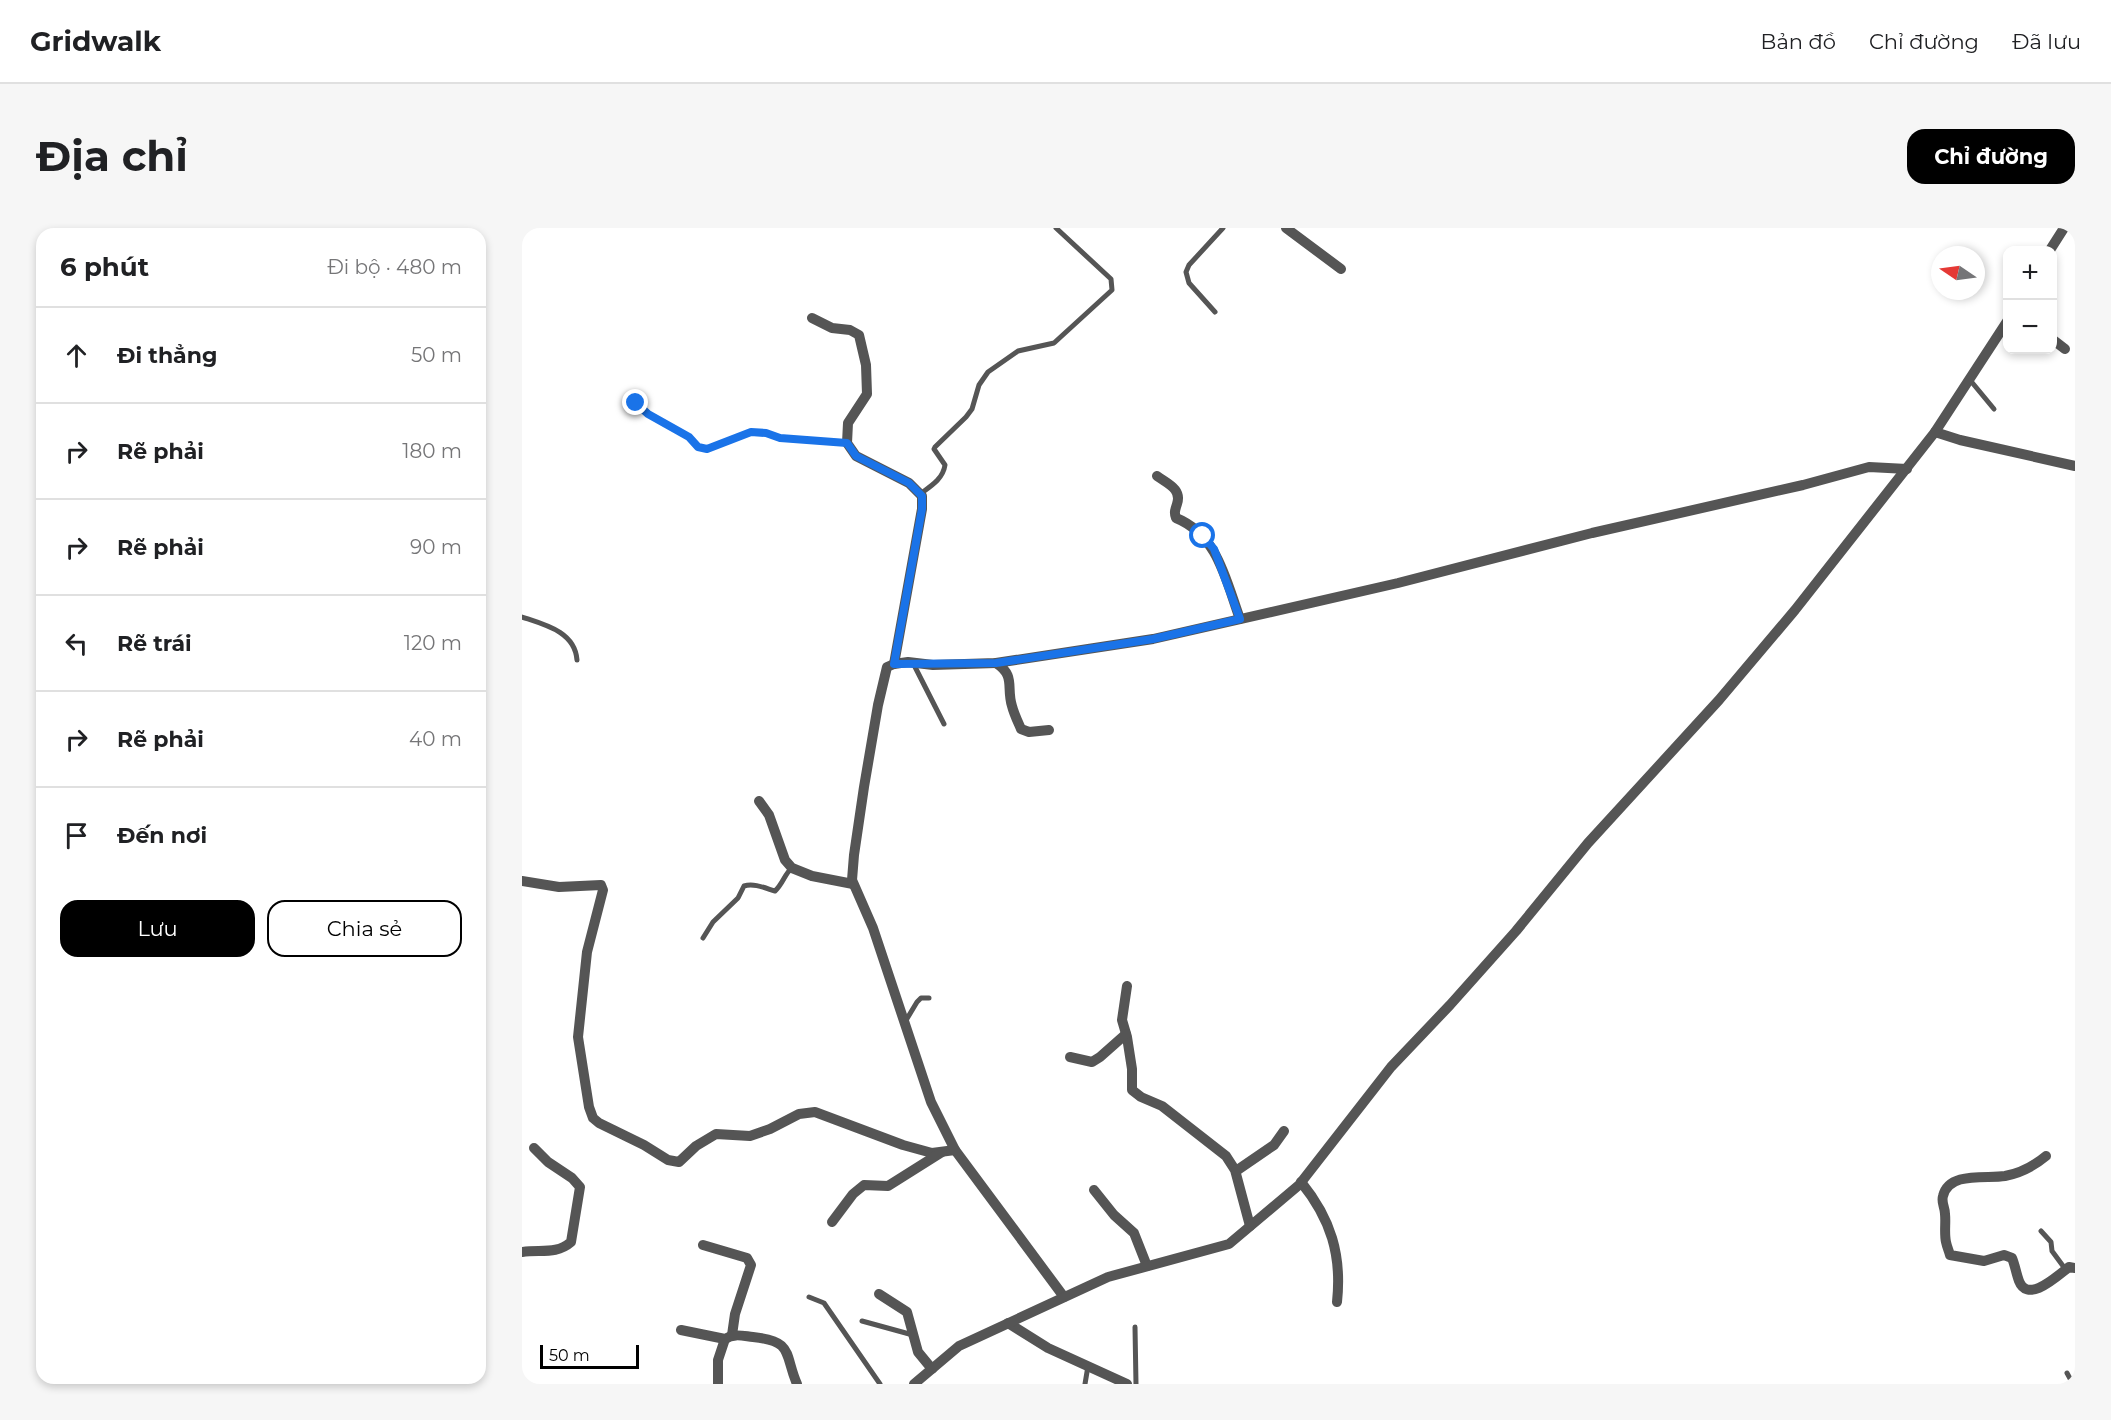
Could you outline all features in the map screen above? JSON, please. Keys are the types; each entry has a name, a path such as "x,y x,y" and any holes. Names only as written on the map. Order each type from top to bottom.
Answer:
{"street":[{"path":"1286,228 1341,269"},
{"path":"2053,246 2064,228"},
{"path":"812,318 832,328 850,330 859,335 866,365 867,394 848,423 847,443 856,456 909,483 922,496 922,509 894,664"},
{"path":"914,1384 959,1346 1108,1277 1229,1244 1301,1182 1392,1067 1516,931 1588,843 1719,700 1795,610 1935,432 2003,326"},
{"path":"2057,343 2065,349"},
{"path":"1935,432 1960,440 2075,466"},
{"path":"1064,1297 955,1150 931,1102 873,928 854,884 854,855 878,705 887,667 894,664 913,663 933,665 996,663 1153,639 1398,583 1592,533 1803,485 1869,467 1907,469"},
{"path":"1157,476 1178,491 1174,513 1176,518 1203,536 1214,549 1240,619"},
{"path":"996,663 1005,669 1010,679 1011,705 1022,729 1029,732 1048,730"},
{"path":"759,801 769,815 785,860 792,868 812,876 854,884"},
{"path":"522,881 559,887 601,885 603,890 587,952 578,1038 589,1107 593,1118 599,1123 644,1145 668,1160 679,1162 696,1146 716,1134 750,1136 770,1130 799,1114 815,1112 903,1145 932,1153 955,1150"},
{"path":"1127,987 1122,1020 1132,1069 1132,1090 1141,1097 1162,1106 1226,1156 1236,1171 1251,1226"},
{"path":"1070,1057 1092,1062 1126,1034"},
{"path":"1236,1171 1274,1145 1284,1131"},
{"path":"522,1252 553,1251 566,1247 572,1242 580,1187 534,1148"},
{"path":"832,1222 864,1185 888,1186 942,1152"},
{"path":"2046,1156 2034,1166 2021,1171 2003,1176 1954,1182 1949,1185 1943,1194 1942,1203 1945,1211 1945,1242 1950,1256 1984,1261 2004,1255 2012,1258 2019,1282 2026,1290 2031,1291 2040,1287 2071,1269"},
{"path":"1301,1182 1323,1212 1333,1236 1337,1302"},
{"path":"1094,1190 1114,1215 1134,1233 1147,1266"},
{"path":"703,1245 747,1258 751,1265 729,1337 718,1360 718,1384"},
{"path":"879,1294 904,1309 915,1336 918,1352 932,1369"},
{"path":"1008,1323 1048,1348 1127,1384"},
{"path":"681,1330 729,1337 770,1338 783,1345 787,1351 797,1384"}],"lane":[{"path":"920,494 939,479 944,471 945,465 934,449 935,447 966,417 972,408 979,385 988,372 1018,351 1054,343 1112,290 1111,279 1056,228"},
{"path":"1215,312 1189,283 1186,272 1189,265 1223,228"},
{"path":"1968,379 1994,409"},
{"path":"636,403 648,414 689,437 698,447 707,449 751,432 766,433 780,438 847,443"},
{"path":"522,617 564,635 576,647 577,660"},
{"path":"913,663 944,724"},
{"path":"703,938 713,922 738,898 744,886 749,884 774,891 783,883 788,871 792,868"},
{"path":"905,1023 916,1002 921,998 929,998"},
{"path":"2041,1231 2051,1242 2052,1251 2071,1269"},
{"path":"810,1297 824,1303 880,1384"},
{"path":"862,1321 915,1336"},
{"path":"1135,1327 1136,1384"},
{"path":"1085,1384 1089,1366"},
{"path":"2067,1373 2073,1384"}],"route":[{"path":"636,403 648,414 689,437 698,447 707,449 751,432 766,433 780,438 847,443 856,456 909,483 922,496 922,509 894,664 908,662 933,665 996,663 1153,639 1240,619 1214,549 1203,536"}]}
